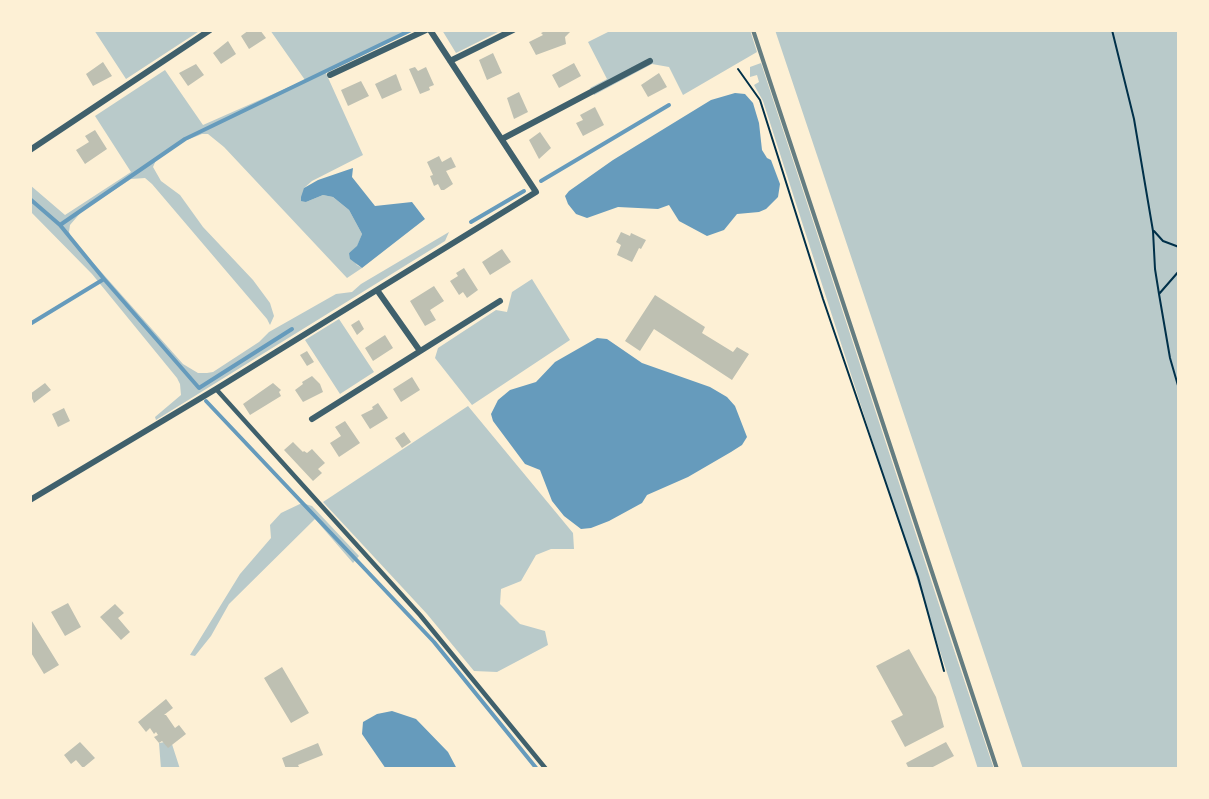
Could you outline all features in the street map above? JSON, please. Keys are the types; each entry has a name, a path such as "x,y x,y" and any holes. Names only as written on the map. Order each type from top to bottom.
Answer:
{"street":[{"path":"30,150 210,30"},
{"path":"30,500 216,389 536,192 428,30 330,75"},
{"path":"450,61 513,30"},
{"path":"502,139 650,61"},
{"path":"377,290 420,351"},
{"path":"312,419 500,301"},
{"path":"216,389 420,615 546,769"}],"path":[{"path":"1112,30 1134,119 1153,231 1159,294 1170,358 1179,389"},
{"path":"738,69 760,100 823,299 918,577 944,671"},
{"path":"1153,231 1163,241 1179,246"},
{"path":"1159,294 1179,271"}],"shaded area":[{"path":"94,30 201,30 126,79"},
{"path":"270,30 416,30 325,71 363,155 312,181 304,188 306,202 323,195 333,197 349,210 362,234 357,247 349,253 357,265 362,268 347,278 224,147 208,134 202,134 177,144 157,158 153,167 161,181 180,195 203,227 253,280 270,303 274,316 270,325 145,178 131,179 82,211 70,225 69,232 72,239 183,364 198,373 207,373 213,372 259,342 269,332 336,294 352,292 361,284 449,232 445,241 156,420 155,417 181,395 177,378 92,274 30,211 30,185 65,215 131,172 95,116 165,70 203,125 305,80"},
{"path":"442,30 502,30 456,53"},
{"path":"612,30 750,30 757,52 683,95 669,67 652,64 594,95 590,88 607,79 588,42"},
{"path":"775,30 1179,30 1179,769 1023,769"},
{"path":"761,63 994,769 978,769 763,101 754,85 759,82 757,75 750,77 750,67"},
{"path":"532,279 570,340 472,405 435,358 438,348 496,310 507,312 512,292"},
{"path":"339,319 374,372 340,394 305,340"},
{"path":"468,406 573,533 574,549 551,549 536,555 521,581 501,589 500,604 520,624 545,631 548,645 497,672 474,671 427,614 323,502"},
{"path":"302,503 312,506 359,556 353,563 315,519 229,604 211,636 195,656 190,655 240,574 271,538 270,525 281,513"},
{"path":"171,741 180,769 161,769 159,743"}],"water":[{"path":"735,93 745,94 753,103 759,123 762,150 771,160 780,184 778,197 766,209 737,214 724,230 707,236 679,221 669,205 658,209 618,207 587,218 576,214 568,204 565,196 569,191 613,160 711,100"},
{"path":"353,168 352,177 375,206 412,202 425,219 362,268 350,259 349,253 357,246 362,234 349,210 333,197 323,195 306,202 301,201 304,188 318,180"},
{"path":"597,338 607,339 642,363 710,387 727,397 735,406 747,437 742,445 731,452 688,477 647,495 642,503 609,521 581,529 564,516 552,501 540,470 525,464 493,421 491,414 498,400 510,390 536,382 555,362"},
{"path":"392,711 416,719 448,752 457,769 386,769 362,734 363,722 377,714"}],"building":[{"path":"249,30 260,30 266,38 249,49 241,36"},
{"path":"547,30 572,30 565,37 566,44 536,55 529,42 543,35 541,33"},
{"path":"228,41 236,54 221,64 213,53"},
{"path":"493,53 502,73 487,80 479,60"},
{"path":"103,62 112,76 93,86 86,74"},
{"path":"574,63 581,76 559,88 552,75"},
{"path":"196,64 204,75 188,86 179,73"},
{"path":"415,67 418,71 426,67 434,85 429,87 430,90 420,94 409,69"},
{"path":"659,73 667,87 648,97 641,85"},
{"path":"396,74 402,90 382,99 375,84"},
{"path":"361,81 369,96 348,106 341,90"},
{"path":"519,92 528,112 514,119 507,98"},
{"path":"595,107 604,125 583,136 576,123 583,120 580,115"},
{"path":"95,130 107,149 85,164 76,150 89,142 85,136"},
{"path":"540,132 551,148 539,159 529,140"},
{"path":"439,156 442,162 451,157 456,167 446,171 453,184 444,190 441,190 438,184 434,186 430,176 433,175 427,162"},
{"path":"621,232 630,236 631,233 646,240 632,262 617,255 621,245 616,242"},
{"path":"502,249 511,262 490,275 482,262"},
{"path":"464,268 478,290 467,298 463,292 459,295 450,281"},
{"path":"434,286 444,301 430,310 436,320 425,326 410,301"},
{"path":"655,295 705,327 702,333 733,352 737,347 749,354 732,380 654,329 640,351 625,341"},
{"path":"359,320 364,329 357,335 351,325"},
{"path":"385,335 393,348 373,361 365,348"},
{"path":"307,351 314,362 307,366 300,355"},
{"path":"312,376 320,384 323,392 303,402 295,390"},
{"path":"412,377 420,390 401,402 393,389"},
{"path":"45,383 51,390 34,403 30,394"},
{"path":"273,383 281,390 279,392 281,396 250,415 243,404"},
{"path":"378,403 388,418 370,429 361,415 373,409 372,407"},
{"path":"64,408 70,421 58,427 52,414"},
{"path":"345,421 360,443 339,457 330,443 341,436 335,427"},
{"path":"404,432 411,442 402,448 395,438"},
{"path":"293,442 303,452 307,453 312,449 325,463 318,469 322,473 313,481 284,450"},
{"path":"68,603 81,627 65,636 51,612"},
{"path":"115,604 124,613 118,618 130,632 121,640 100,617"},
{"path":"30,618 59,665 44,674 30,651"},
{"path":"909,649 936,697 944,727 905,747 891,721 903,715 876,666"},
{"path":"282,667 309,713 291,723 264,678"},
{"path":"166,699 173,708 164,715 175,728 179,725 186,734 168,748 154,737 158,735 156,732 154,734 150,728 146,732 138,722"},
{"path":"80,742 95,758 83,768 76,760 71,764 64,755"},
{"path":"946,742 954,756 929,769 909,769 906,763"},
{"path":"318,743 323,755 298,765 300,769 286,769 282,758"}],"waterway":[{"path":"30,199 60,225 185,139 411,30"},
{"path":"541,181 669,105"},
{"path":"471,222 524,191"},
{"path":"30,324 104,279 60,225"},
{"path":"104,279 199,388 292,329"},
{"path":"206,401 434,642 537,769"}],"railway":[{"path":"753,30 997,769"}]}
